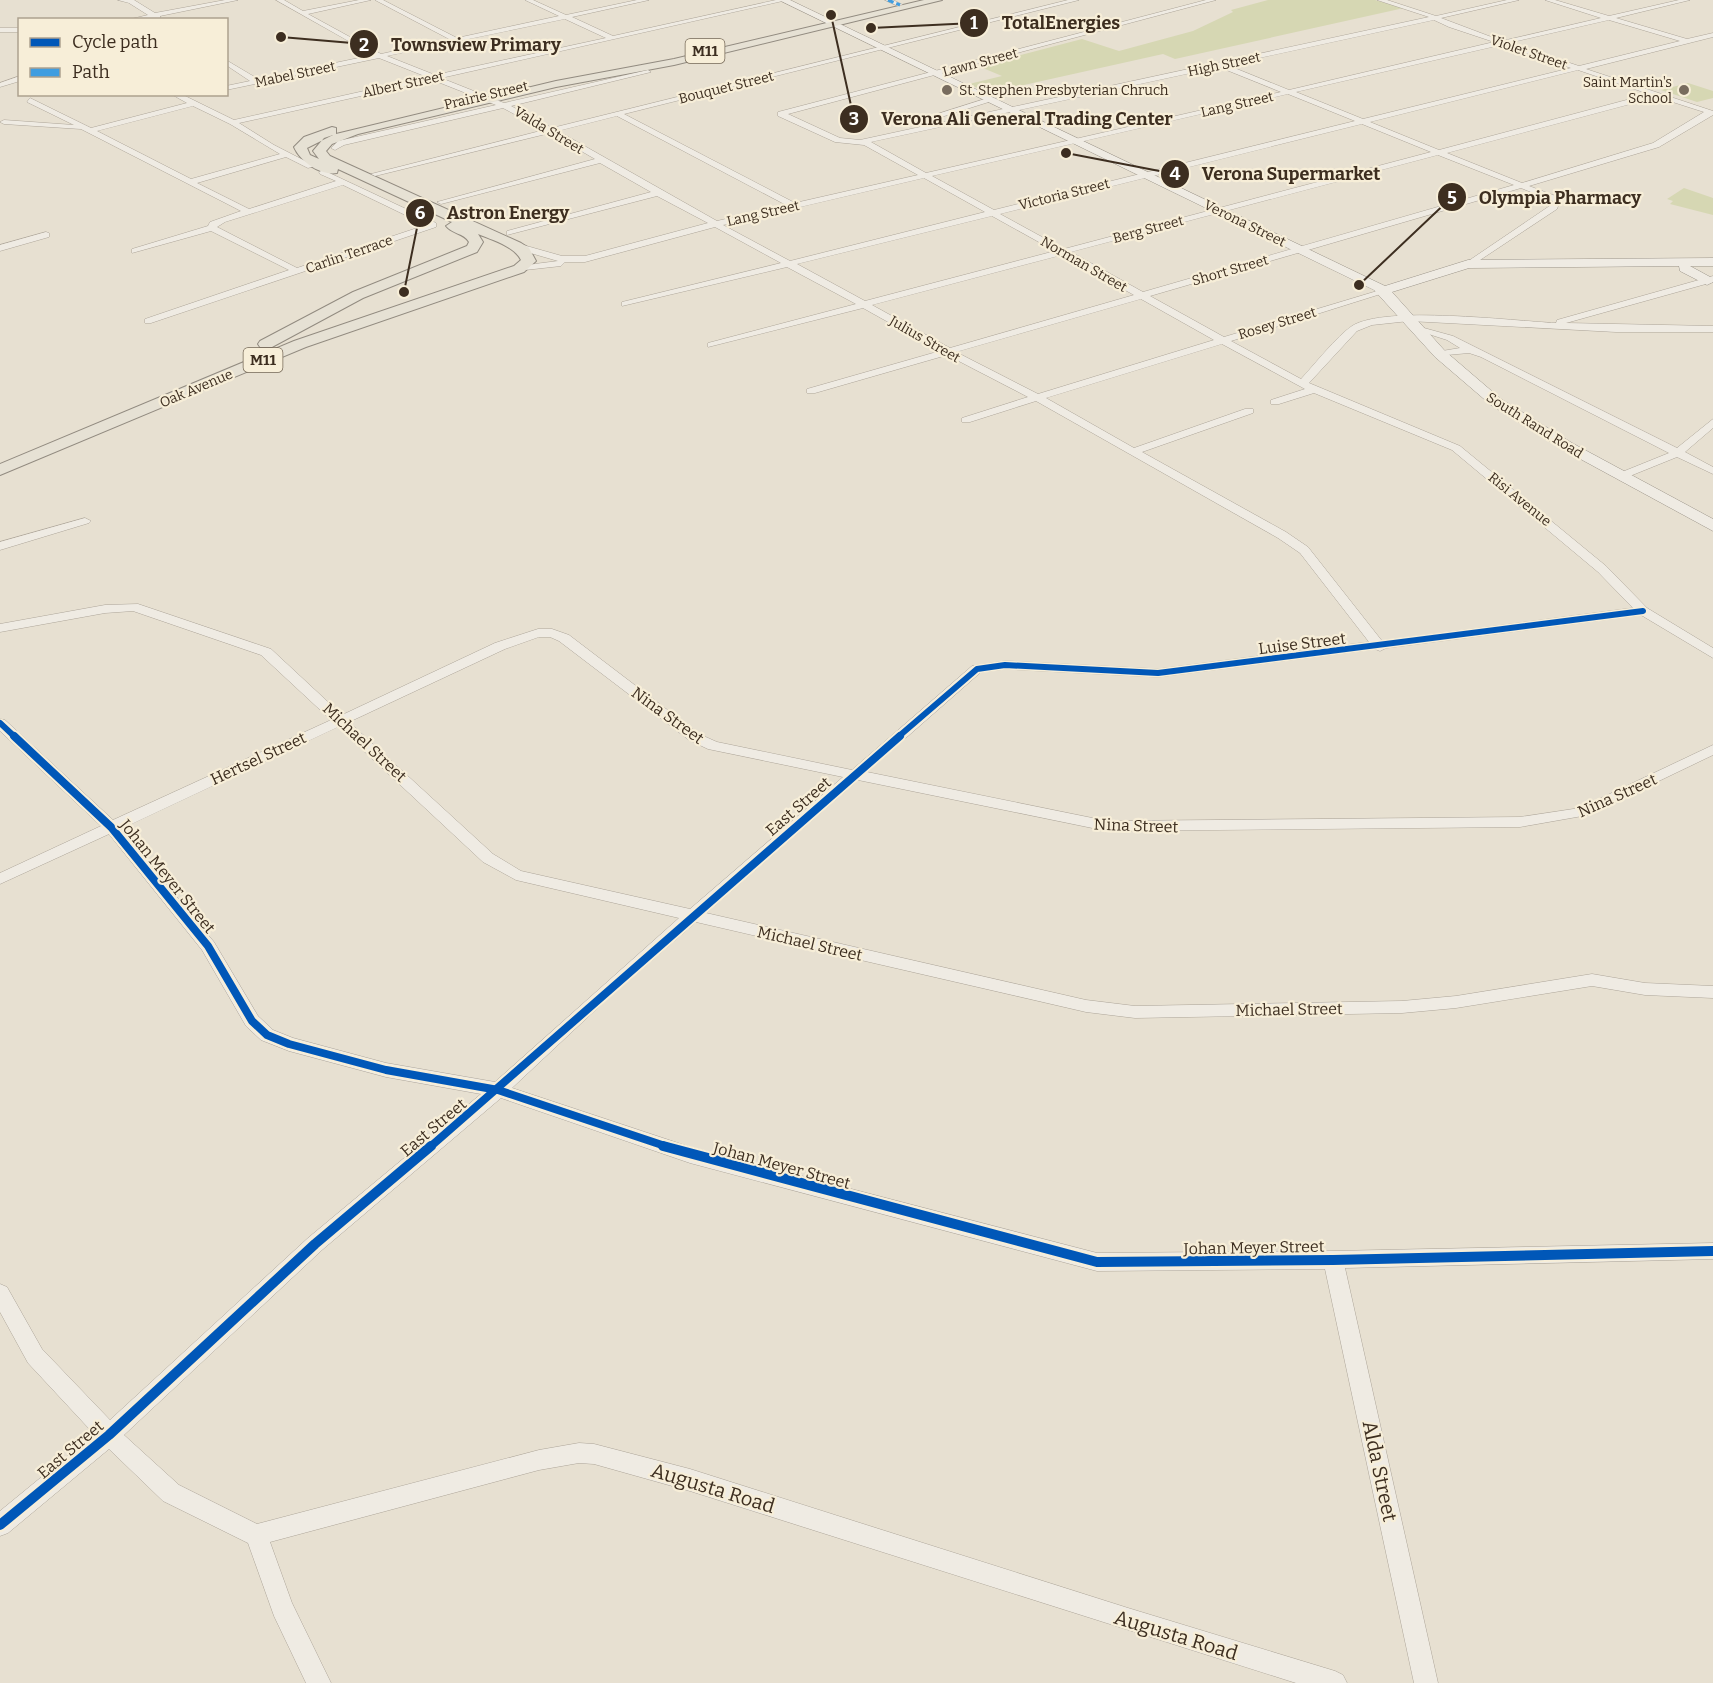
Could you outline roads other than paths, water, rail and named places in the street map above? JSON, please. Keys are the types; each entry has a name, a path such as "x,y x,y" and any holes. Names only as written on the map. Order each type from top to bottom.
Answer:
{"main road":[{"name":"Verona Street","path":"783,0 1384,290"},
{"name":"Prairie Street","path":"433,265 472,249 476,242 474,238 304,157 300,147 308,140 325,133 487,97 674,62 926,0"},
{"name":"Prairie Street","path":"830,23 937,0"},
{"name":"Prairie Street","path":"487,97 344,134 328,141 319,151 326,159 340,166 512,241 528,256 524,265"},
{"path":"433,265 512,241"},
{"path":"1468,264 1713,262"},
{"name":"Rosey Street","path":"1384,290 1468,264"},
{"path":"1631,264 1684,268 1710,276"},
{"name":"Oak Avenue","path":"0,461 190,382 358,295 433,265"},
{"name":"Oak Avenue","path":"0,470 300,344 524,265"},
{"name":"South Rand Road","path":"1384,290 1440,354 1496,402 1541,431 1713,526"}],"street":[{"path":"121,0 131,2 156,17 236,0"},
{"name":"Valda Street","path":"279,0 380,56 506,105 716,224"},
{"path":"302,13 368,0"},
{"path":"378,0 456,40"},
{"path":"528,0 612,38"},
{"name":"Mabel Street","path":"228,88 646,0"},
{"name":"Albert Street","path":"233,122 783,0"},
{"path":"888,0 900,5"},
{"name":"Bouquet Street","path":"375,174 1076,0"},
{"name":"Lawn Street","path":"864,143 835,139 782,114 1212,0"},
{"name":"Violet Street","path":"1380,0 1422,12 1435,19 1500,42 1711,112"},
{"path":"1395,4 1416,0"},
{"name":"High Street","path":"864,143 1516,0"},
{"path":"1548,0 1687,41"},
{"name":"Lang Street","path":"585,259 716,224 1688,0"},
{"path":"1422,12 1456,14"},
{"path":"0,30 18,30"},
{"name":"Victoria Street","path":"625,304 1713,35"},
{"path":"228,63 257,82"},
{"path":"1221,65 1524,184"},
{"path":"334,148 341,143 648,72"},
{"path":"0,85 18,79"},
{"name":"Berg Street","path":"711,345 1655,95"},
{"path":"178,96 233,122 286,155 311,166"},
{"path":"30,100 249,212"},
{"path":"879,138 879,134 885,131 991,100"},
{"path":"4,122 86,129 194,104"},
{"name":"Short Street","path":"811,391 1648,148 1711,112"},
{"path":"618,114 794,206"},
{"name":"Norman Street","path":"864,143 1308,386"},
{"path":"191,182 286,155"},
{"path":"441,202 601,160"},
{"name":"Carlin Terrace","path":"148,321 433,225 322,172"},
{"path":"135,251 212,228 218,221 343,182"},
{"name":"Rosey Street","path":"1468,264 1557,204 1558,200 1524,184"},
{"path":"512,241 658,193"},
{"name":"Julius Street","path":"716,224 982,371 1038,398 1135,451 1296,543 1380,647"},
{"path":"212,228 297,272"},
{"path":"0,248 46,235"},
{"path":"512,241 562,259 585,259"},
{"path":"524,265 585,259"},
{"path":"1544,326 1689,285 1710,276"},
{"name":"Rosey Street","path":"966,420 1384,290"},
{"path":"1586,315 1596,328"},
{"path":"1275,402 1308,386 1354,329 1370,322 1713,329"},
{"path":"1412,323 1450,338 1713,471"},
{"path":"1440,354 1470,350"},
{"name":"Risi Avenue","path":"1308,386 1456,448 1594,562 1643,611 1713,654"},
{"path":"1135,451 1249,411"},
{"path":"1621,476 1678,453 1713,422"},
{"path":"0,546 85,521"},
{"name":"Michael Street","path":"0,628 113,608 148,610 269,653 488,858 521,878 1086,1006 1126,1011 1402,1007 1456,1002 1593,980 1645,989 1713,992"},
{"name":"Luise Street","path":"965,678 977,669 994,665 1158,673 1380,647 1643,611"},
{"name":"Hertsel Street","path":"0,879 515,639 552,633"},
{"name":"Nina Street","path":"552,633 564,638 706,744 1107,826 1520,822 1583,812 1713,749"},
{"name":"East Street","path":"0,1525 109,1435 315,1244 498,1090 965,678"},
{"name":"Johan Meyer Street","path":"0,723 111,826 208,946 252,1021 261,1031 289,1044 386,1070 498,1090 690,1155 1097,1262 1333,1260 1713,1251"},
{"name":"Alda Street","path":"1333,1260 1426,1683"},
{"path":"0,1293 35,1356 109,1435 171,1493 256,1535 282,1608 319,1683"},
{"name":"Augusta Road","path":"256,1535 539,1460 579,1452 594,1454 690,1480 1128,1620 1335,1683"}],"place":[{"name":"Verona Ali General Trading Center","path":"831,15"},
{"name":"TotalEnergies","path":"871,28"},
{"name":"Townsview Primary","path":"281,37"},
{"name":"St. Stephen Presbyterian Chruch","path":"947,90"},
{"name":"Saint Martin's School","path":"1684,90"},
{"name":"Verona Supermarket","path":"1066,153"},
{"name":"Olympia Pharmacy","path":"1359,285"},
{"name":"Astron Energy","path":"404,292"}]}
